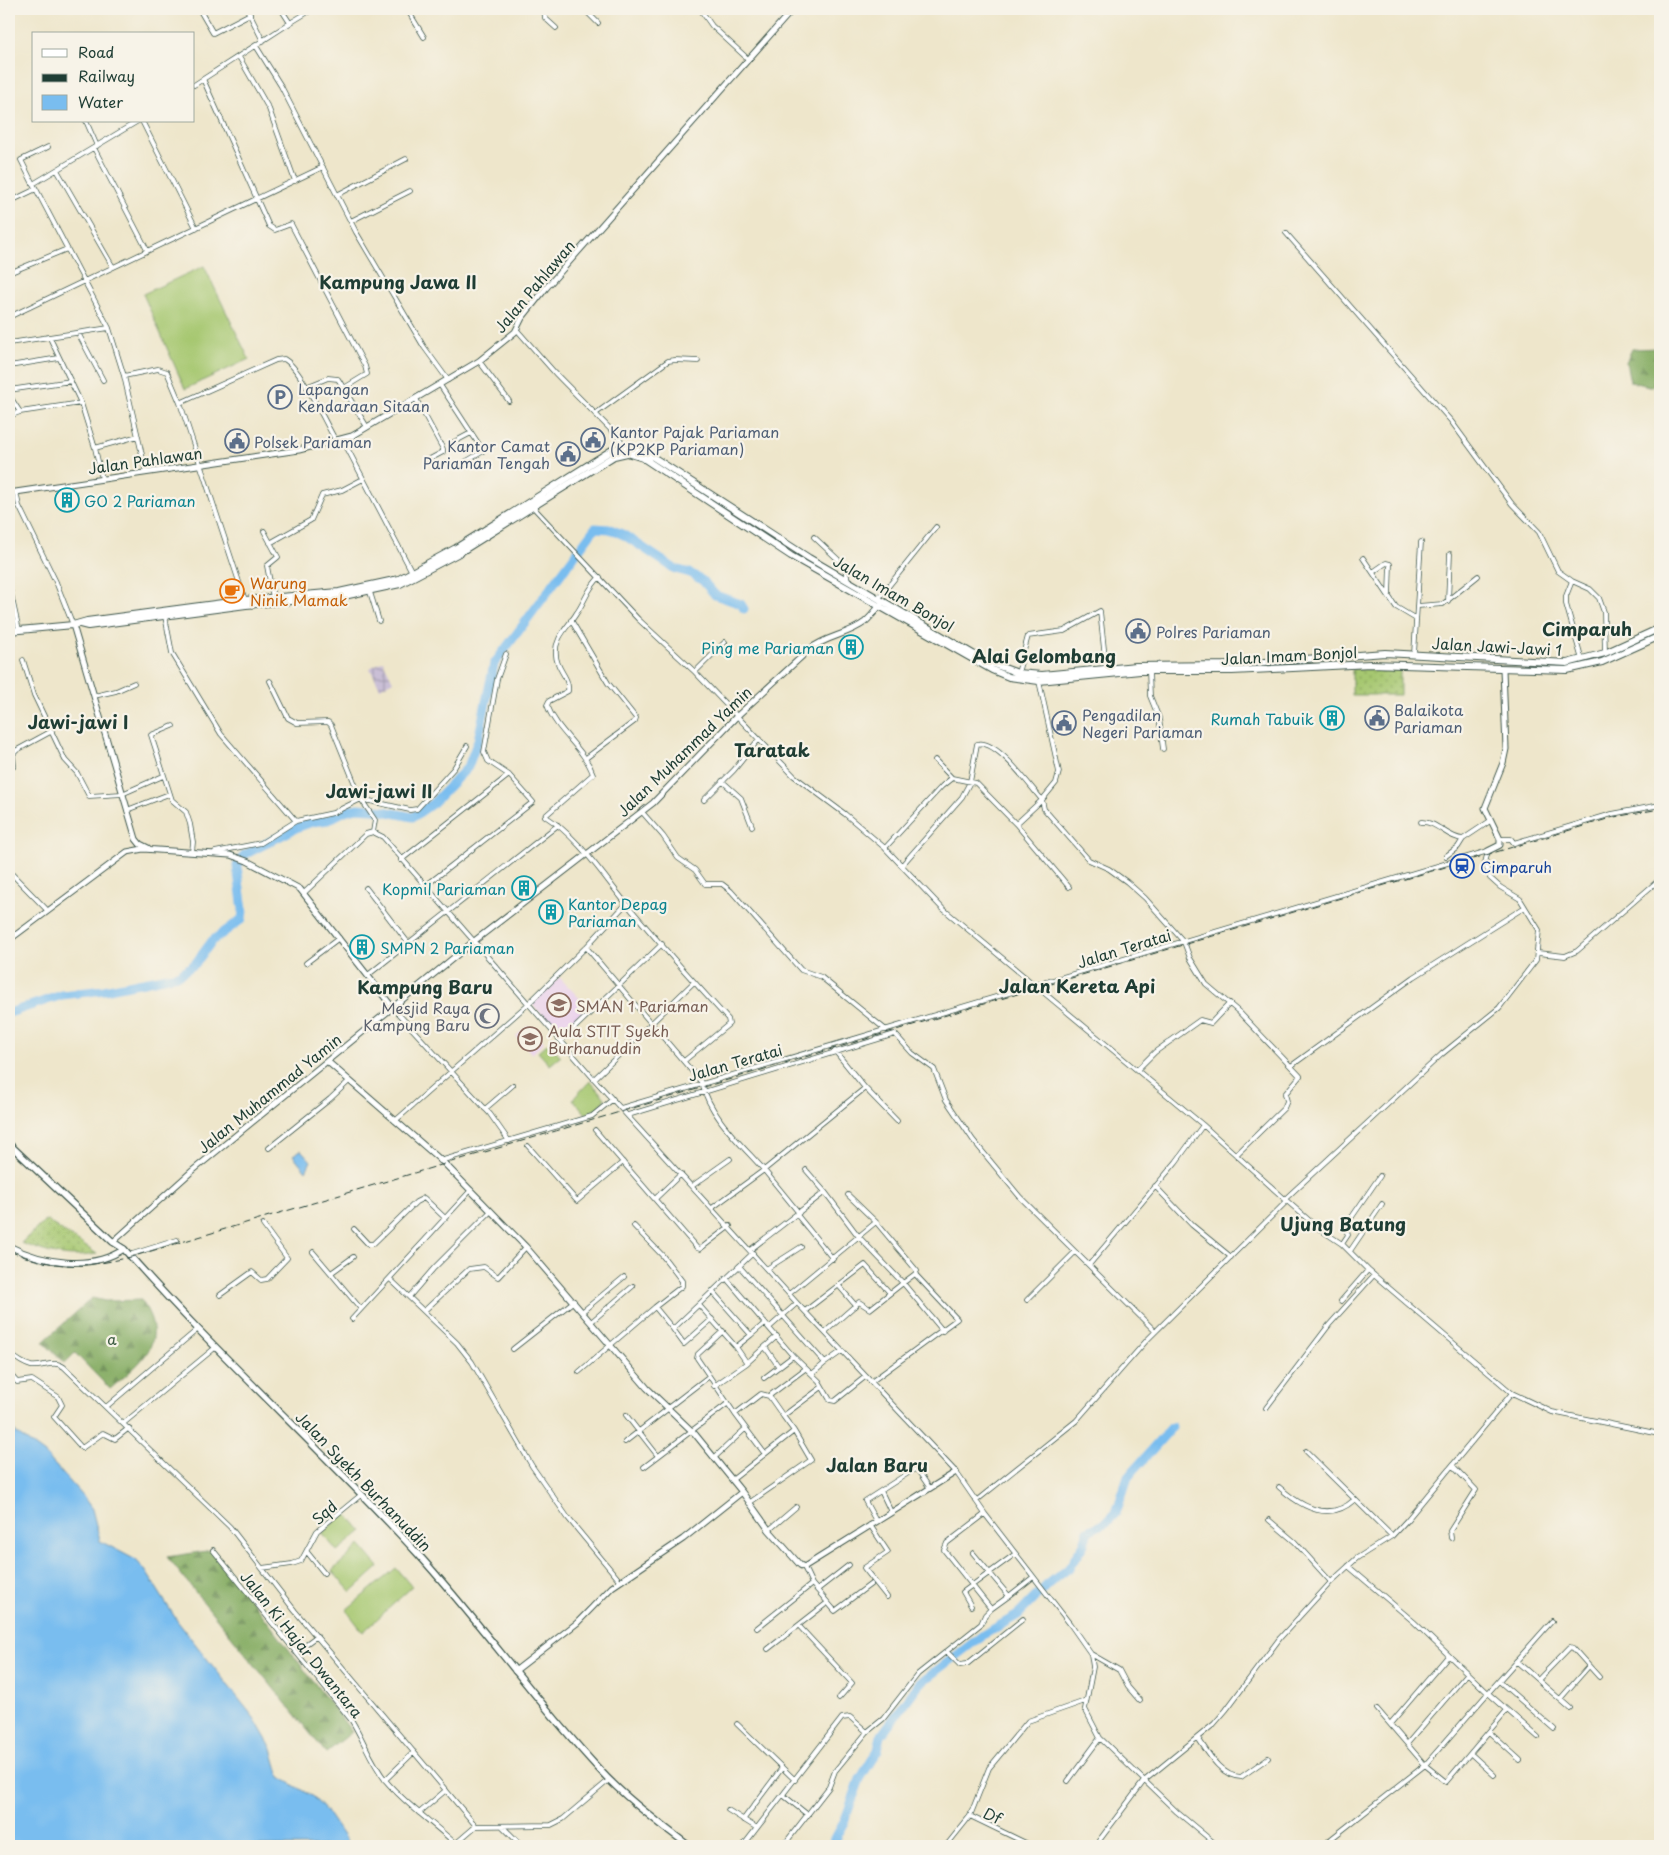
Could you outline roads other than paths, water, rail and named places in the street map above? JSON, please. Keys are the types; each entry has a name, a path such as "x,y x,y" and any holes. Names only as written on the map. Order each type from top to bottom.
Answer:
{"main road":[{"path":"165,612 370,592 414,578 564,483 625,449"},
{"name":"Jalan Imam Bonjol","path":"625,449 795,548 1000,673 1039,681 1106,668 1386,664"},
{"path":"9,631 77,624 88,626 245,600 297,598 369,587 399,579 458,550 532,506 564,483"},
{"name":"Jalan Imam Bonjol","path":"716,503 791,556 881,602"},
{"path":"791,556 795,548"},
{"name":"Jalan Jawi-Jawi 1","path":"1385,653 1567,666 1605,653 1660,628"},
{"name":"Jalan Jawi-Jawi 1","path":"1386,664 1503,669 1567,666 1602,662 1660,636"},
{"name":"Jalan Imam Bonjol","path":"963,651 1000,668 1018,673 1068,675 1177,668"},
{"path":"1370,653 1370,664"},
{"name":"Jalan Imam Bonjol","path":"1286,665 1370,653 1385,653"},
{"path":"1385,653 1386,664"},
{"path":"1461,667 1463,658"},
{"name":"Jalan Syekh Burhanuddin","path":"9,1144 113,1242 124,1249 198,1329 362,1494 440,1578 515,1671 609,1780 689,1846"}],"street":[{"path":"199,9 213,33 250,14"},
{"path":"247,9 263,41"},
{"path":"281,9 290,23"},
{"path":"195,84 313,9"},
{"path":"407,9 424,37"},
{"path":"544,9 545,18 556,28"},
{"path":"584,9 598,23"},
{"path":"700,9 712,26 748,59"},
{"name":"Jalan Pahlawan","path":"9,493 299,450 343,440 416,400 479,361 517,330 522,318 533,304 793,9"},
{"path":"256,46 281,86 351,221 424,347 448,380"},
{"path":"240,57 269,109 295,182"},
{"path":"203,79 248,175 257,200 272,229 279,229 287,224 292,225 364,366 367,374 344,388"},
{"path":"86,122 95,147 147,250"},
{"path":"33,184 136,122"},
{"path":"143,122 196,228"},
{"path":"48,147 21,160 109,328 124,376 146,472"},
{"path":"337,195 406,158"},
{"path":"9,317 323,167"},
{"path":"57,170 113,267"},
{"path":"9,202 36,189"},
{"path":"351,221 410,191"},
{"path":"1286,233 1451,421 1512,504 1539,532 1558,571 1572,582 1590,589 1601,602 1604,612 1605,653"},
{"path":"9,273 67,249"},
{"path":"9,343 109,328"},
{"path":"517,330 625,449"},
{"path":"78,333 103,380"},
{"path":"50,338 81,403 102,478"},
{"path":"9,366 59,358"},
{"path":"180,403 279,359 284,359 291,364 306,387 336,441"},
{"path":"479,361 508,401"},
{"path":"595,414 668,361 698,361"},
{"path":"124,376 163,369 168,375 180,403 245,600"},
{"path":"306,387 335,377 344,388 367,427"},
{"path":"9,390 71,381"},
{"path":"440,385 483,451 465,462"},
{"path":"9,395 20,412"},
{"path":"416,400 443,449 443,452 428,460"},
{"path":"9,416 20,412 81,403"},
{"path":"454,442 471,433"},
{"path":"95,448 138,436"},
{"path":"343,440 412,572"},
{"path":"270,543 311,520 319,499 324,494 340,491 363,479"},
{"path":"16,492 19,506 77,624 94,696 136,839 140,844 153,850"},
{"path":"532,506 638,619 695,672 794,776 845,814 885,848 942,908 1203,1125 1318,1228 1342,1244 1368,1270 1512,1393 1552,1412 1660,1434"},
{"path":"881,602 936,527"},
{"path":"264,531 278,557 268,566 273,598"},
{"path":"814,537 844,565 848,581"},
{"path":"1414,654 1421,542"},
{"path":"1448,602 1450,554"},
{"path":"1363,558 1400,611 1416,619"},
{"path":"1374,572 1386,563 1390,564 1389,595"},
{"path":"1418,606 1436,606 1448,602 1478,576"},
{"path":"600,578 592,584 558,640 556,653 559,667 567,680 568,691 549,701 548,705 561,730 586,758 592,775 545,816 558,825 587,855 626,904 729,1022 684,1061"},
{"path":"1572,582 1566,596 1566,604 1582,660"},
{"path":"9,584 20,630"},
{"path":"370,592 379,621"},
{"name":"Jalan Muhammad Yamin","path":"113,1242 191,1172 473,942 642,812 736,717 816,644 859,626 872,616 881,602"},
{"path":"1018,673 1028,636 1064,631 1100,611 1106,668"},
{"path":"165,612 172,653 221,734 296,821"},
{"path":"571,620 608,683 636,718 635,721 586,758"},
{"path":"695,672 725,642"},
{"path":"424,887 532,802 509,775 488,761 484,752 495,686 506,654"},
{"path":"23,660 30,685 65,760 77,774 89,796 122,794 163,776"},
{"path":"976,1501 1076,1421 1155,1331 1286,1200 1442,1054 1499,1008 1536,960 1539,930 1520,899 1500,888 1490,878 1485,863 1488,851 1498,848 1501,839 1490,821 1486,803 1503,763 1506,749 1503,669"},
{"path":"1149,671 1150,696 1159,715 1163,749"},
{"path":"270,681 288,718 297,723 328,722 331,725 361,800 376,822 373,832 364,836 304,893"},
{"path":"1016,824 1042,800 1056,783 1059,772 1039,681"},
{"path":"94,696 116,691 134,683"},
{"path":"173,726 151,735 169,794 174,803 183,809 187,816 193,834 192,852"},
{"path":"9,770 14,766 13,754 17,750 52,731"},
{"path":"704,800 759,739"},
{"path":"902,865 957,804 970,782 976,744 982,742 990,745 1010,762 1042,800 1042,805 1047,814 1089,860 1109,869 1127,882 1184,942 1201,978 1230,1003 1301,1078 1285,1094 1287,1104 1236,1155"},
{"path":"127,852 153,850 215,852 261,843 296,821 338,811 361,800 410,810 416,809 454,768 467,746"},
{"path":"935,760 952,778 976,783 1016,824 1069,887"},
{"path":"401,860 509,775"},
{"path":"885,848 942,786 952,778"},
{"path":"722,781 740,798 752,826"},
{"path":"127,810 169,794"},
{"path":"1501,839 1509,839 1514,843 1612,814 1660,805"},
{"path":"642,812 663,836 678,858 695,870 705,884 722,884 731,891 800,970 821,977 886,1030"},
{"path":"1446,856 1458,847 1462,839 1490,821"},
{"path":"1421,822 1434,825 1451,836 1462,839"},
{"path":"368,976 410,944 446,912 558,825"},
{"path":"373,832 383,837 424,887 527,1004 562,1040 594,1079 730,1226 865,1377 956,1472 1032,1578 1070,1624 1091,1654 1119,1670 1128,1687 1140,1701"},
{"path":"9,940 127,852 136,839"},
{"name":"Jalan Teratai","path":"621,1108 1488,851"},
{"path":"215,852 247,861 304,893 387,1001 449,1072 486,1109 509,1141"},
{"path":"9,871 48,911"},
{"path":"1538,953 1565,956 1577,951 1660,879"},
{"path":"366,888 410,944"},
{"path":"395,1121 527,1004 586,947 626,904"},
{"path":"1291,1066 1414,977 1525,907"},
{"path":"306,963 339,938"},
{"path":"562,1040 618,984 662,944"},
{"path":"586,947 702,1083 722,1122 764,1170 833,1258"},
{"path":"594,1079 694,982"},
{"path":"384,1015 387,1001"},
{"path":"1137,1070 1155,1052 1200,1020 1210,1023 1230,1003"},
{"path":"628,1115 705,1092 711,1088 895,1034 912,1053 934,1069 946,1100 973,1140 1005,1180 1155,1331"},
{"path":"835,1052 865,1088 897,1121"},
{"path":"328,1062 440,1161 526,1247 583,1311 647,1388 692,1431 742,1492 770,1530 804,1567 812,1584 832,1610 836,1611 871,1584"},
{"path":"269,1148 330,1099 349,1081"},
{"path":"486,1109 513,1085"},
{"path":"712,1208 764,1170 865,1088"},
{"path":"440,1161 592,1116 613,1099"},
{"path":"1089,1264 1203,1125"},
{"path":"595,1130 700,1249 730,1226"},
{"path":"528,1146 577,1201 623,1162"},
{"path":"692,1186 730,1159"},
{"path":"806,1170 858,1237 903,1283 943,1331"},
{"path":"656,1198 681,1174"},
{"path":"1342,1244 1348,1235 1345,1228 1346,1225 1380,1176"},
{"path":"1154,1186 1192,1225 1231,1257"},
{"path":"352,1318 471,1190"},
{"path":"750,1250 824,1192"},
{"path":"825,1332 861,1302 870,1309 915,1274 917,1270 876,1222 848,1195"},
{"path":"354,1229 368,1244 373,1244 416,1202 424,1198 445,1218"},
{"path":"1350,1251 1382,1204"},
{"path":"409,1297 434,1268 491,1211"},
{"path":"789,1294 876,1222"},
{"path":"220,1295 252,1272 261,1280 267,1279 287,1258 263,1225"},
{"path":"579,1372 682,1286 682,1282 662,1255 634,1226"},
{"path":"129,1255 177,1240"},
{"path":"9,1246 28,1254 67,1262 106,1258 124,1249"},
{"path":"424,1312 469,1269 484,1268 498,1277 526,1247"},
{"path":"768,1268 801,1247"},
{"path":"314,1252 361,1309"},
{"path":"1027,1300 1075,1252"},
{"path":"673,1329 754,1253"},
{"path":"331,1274 352,1257"},
{"path":"805,1311 865,1265 890,1292"},
{"path":"739,1266 825,1363"},
{"path":"1341,1301 1368,1270"},
{"path":"871,1382 956,1321 957,1318 915,1274"},
{"path":"1266,1408 1329,1325 1374,1275"},
{"path":"583,1311 624,1277"},
{"path":"390,1278 457,1343 476,1367 532,1466 568,1518 620,1582"},
{"path":"726,1278 793,1356 812,1374 832,1402 865,1377"},
{"path":"591,1322 633,1286"},
{"path":"839,1286 856,1306"},
{"path":"712,1291 751,1335"},
{"path":"513,1349 574,1301"},
{"path":"770,1327 797,1303"},
{"path":"699,1305 736,1346 747,1363"},
{"path":"655,1307 684,1344 712,1319"},
{"path":"736,1346 765,1322"},
{"path":"106,1407 198,1329"},
{"path":"723,1331 697,1355 697,1360 708,1378 765,1454"},
{"path":"714,1386 747,1363 777,1336"},
{"path":"124,1423 216,1347"},
{"path":"765,1347 779,1367"},
{"path":"812,1374 842,1351"},
{"path":"9,1353 29,1365 60,1364 124,1423 230,1527 317,1636 476,1826"},
{"path":"764,1378 793,1356"},
{"path":"769,1396 805,1369"},
{"path":"9,1373 17,1382 32,1380 58,1397 62,1405 54,1418 82,1448 104,1432 115,1439 129,1428"},
{"path":"625,1442 708,1378"},
{"path":"783,1416 822,1388"},
{"path":"1095,1846 1144,1781 1214,1724 1237,1698 1280,1638 1331,1582 1348,1566 1392,1536 1453,1466 1512,1393"},
{"path":"735,1414 761,1394 769,1396 794,1431 811,1460 749,1503"},
{"path":"644,1467 727,1404"},
{"path":"626,1415 658,1456"},
{"path":"714,1458 745,1429"},
{"path":"732,1480 794,1431"},
{"path":"1306,1451 1392,1536"},
{"path":"1450,1538 1450,1531 1476,1490 1453,1466"},
{"path":"876,1521 865,1501 915,1469 929,1487"},
{"path":"804,1567 929,1487 956,1472"},
{"path":"1279,1487 1296,1501 1321,1511 1337,1510 1354,1500"},
{"path":"881,1491 891,1512"},
{"path":"515,1671 577,1623 620,1582 683,1539 742,1492"},
{"name":"Sqd","path":"262,1568 297,1563 307,1552 321,1526 362,1494"},
{"path":"770,1530 796,1507"},
{"path":"985,1514 944,1546 946,1555 991,1609"},
{"path":"1268,1520 1296,1542 1318,1570 1331,1582"},
{"path":"870,1525 888,1552 864,1568 887,1597"},
{"name":"Jalan Ki Hajar Dwantara","path":"213,1550 352,1721 364,1748 385,1780 419,1813 457,1845"},
{"path":"307,1552 324,1573"},
{"path":"973,1553 1009,1596"},
{"path":"971,1606 963,1594 1015,1554"},
{"path":"817,1590 849,1565"},
{"path":"1348,1566 1414,1622 1467,1674 1538,1737"},
{"path":"783,1846 829,1787 835,1771 867,1732 884,1718 918,1674 983,1622 985,1614 1032,1578"},
{"path":"756,1628 812,1584"},
{"path":"768,1649 827,1603"},
{"path":"947,1652 956,1663 960,1665 967,1664 1023,1619"},
{"path":"1322,1846 1426,1765 1552,1621"},
{"path":"799,1626 852,1683 839,1698"},
{"path":"295,1652 317,1636"},
{"path":"1538,1680 1568,1648 1573,1648 1599,1678"},
{"path":"1091,1654 1093,1667 1085,1701 1086,1711 1100,1738 1144,1781 1218,1846"},
{"path":"1390,1724 1448,1656"},
{"path":"1516,1661 1570,1708"},
{"path":"1560,1699 1589,1666"},
{"path":"1407,1744 1467,1674"},
{"path":"1499,1681 1554,1729"},
{"path":"946,1846 971,1815 989,1768 1028,1721 1085,1701"},
{"path":"1377,1709 1426,1765 1446,1782 1507,1710"},
{"path":"743,1846 844,1716 850,1717 867,1732"},
{"path":"737,1724 795,1780"},
{"path":"1489,1732 1520,1760"},
{"path":"1068,1781 1100,1738"},
{"path":"1198,1738 1219,1766 1236,1777 1241,1777 1268,1758"},
{"path":"385,1780 414,1752"},
{"path":"1471,1754 1494,1775"},
{"path":"743,1820 782,1768"},
{"path":"457,1845 476,1826 547,1826 556,1823 609,1780"},
{"path":"419,1813 446,1790"},
{"path":"783,1795 808,1815"},
{"path":"728,1810 757,1828"},
{"name":"Df","path":"971,1815 1032,1846"},
{"path":"502,1826 522,1846"}],"water":[{"path":"301,1150 311,1161 306,1171 293,1155"},
{"path":"9,1422 15,1432 45,1454 82,1495 92,1509 100,1541 136,1560 145,1570 178,1622 254,1718 272,1749 280,1777 313,1797 327,1812 350,1846 9,1846"}],"waterway":[{"path":"9,1013 62,995 104,990 178,975 195,964 212,941 242,919 243,910 237,866 244,855 296,828 312,822 328,820 345,811 357,808 373,809 413,817 433,803 468,767 478,740 494,664 595,528 610,529 624,535 675,569 690,573 703,581 715,595 741,604 744,609"},
{"path":"831,1846 844,1822 860,1779 878,1750 881,1736 919,1684 983,1635 1018,1615 1047,1585 1069,1568 1084,1544 1088,1531 1107,1522 1116,1513 1128,1477 1172,1427"}],"railway":[{"path":"9,1251 41,1262 70,1265 84,1265 131,1257 1614,817 1660,809"}],"place":[{"name":"Lapangan Kendaraan Sitaan","path":"280,397"},
{"name":"Kantor Pajak Pariaman (KP2KP Pariaman)","path":"593,440"},
{"name":"Polsek Pariaman","path":"237,441"},
{"name":"Kantor Camat Pariaman Tengah","path":"568,454"},
{"name":"GO 2 Pariaman","path":"67,500"},
{"name":"Warung Ninik Mamak","path":"232,591"},
{"name":"Polres Pariaman","path":"1138,631"},
{"name":"Ping me Pariaman","path":"851,647"},
{"name":"Rumah Tabuik","path":"1332,718"},
{"name":"Balaikota Pariaman","path":"1377,718"},
{"name":"Pengadilan Negeri Pariaman","path":"1064,723"},
{"name":"Cimparuh","path":"1462,866"},
{"name":"Kopmil Pariaman","path":"524,888"},
{"name":"Kantor Depag Pariaman","path":"551,912"},
{"name":"SMPN 2 Pariaman","path":"362,947"},
{"name":"SMAN 1 Pariaman","path":"559,1005"},
{"name":"Mesjid Raya Kampung Baru","path":"487,1016"},
{"name":"Aula STIT Syekh Burhanuddin","path":"530,1039"}],"district":[{"name":"Kampung Jawa II","path":"398,281"},
{"name":"Cimparuh","path":"1587,628"},
{"name":"Alai Gelombang","path":"1044,655"},
{"name":"Jawi-jawi I","path":"78,721"},
{"name":"Taratak","path":"772,749"},
{"name":"Jawi-jawi II","path":"379,790"},
{"name":"Jalan Kereta Api","path":"1077,985"},
{"name":"Kampung Baru","path":"425,986"},
{"name":"Ujung Batung","path":"1343,1223"},
{"name":"Jalan Baru","path":"877,1464"}],"park label":[{"name":"a","path":"112,1338"}]}
